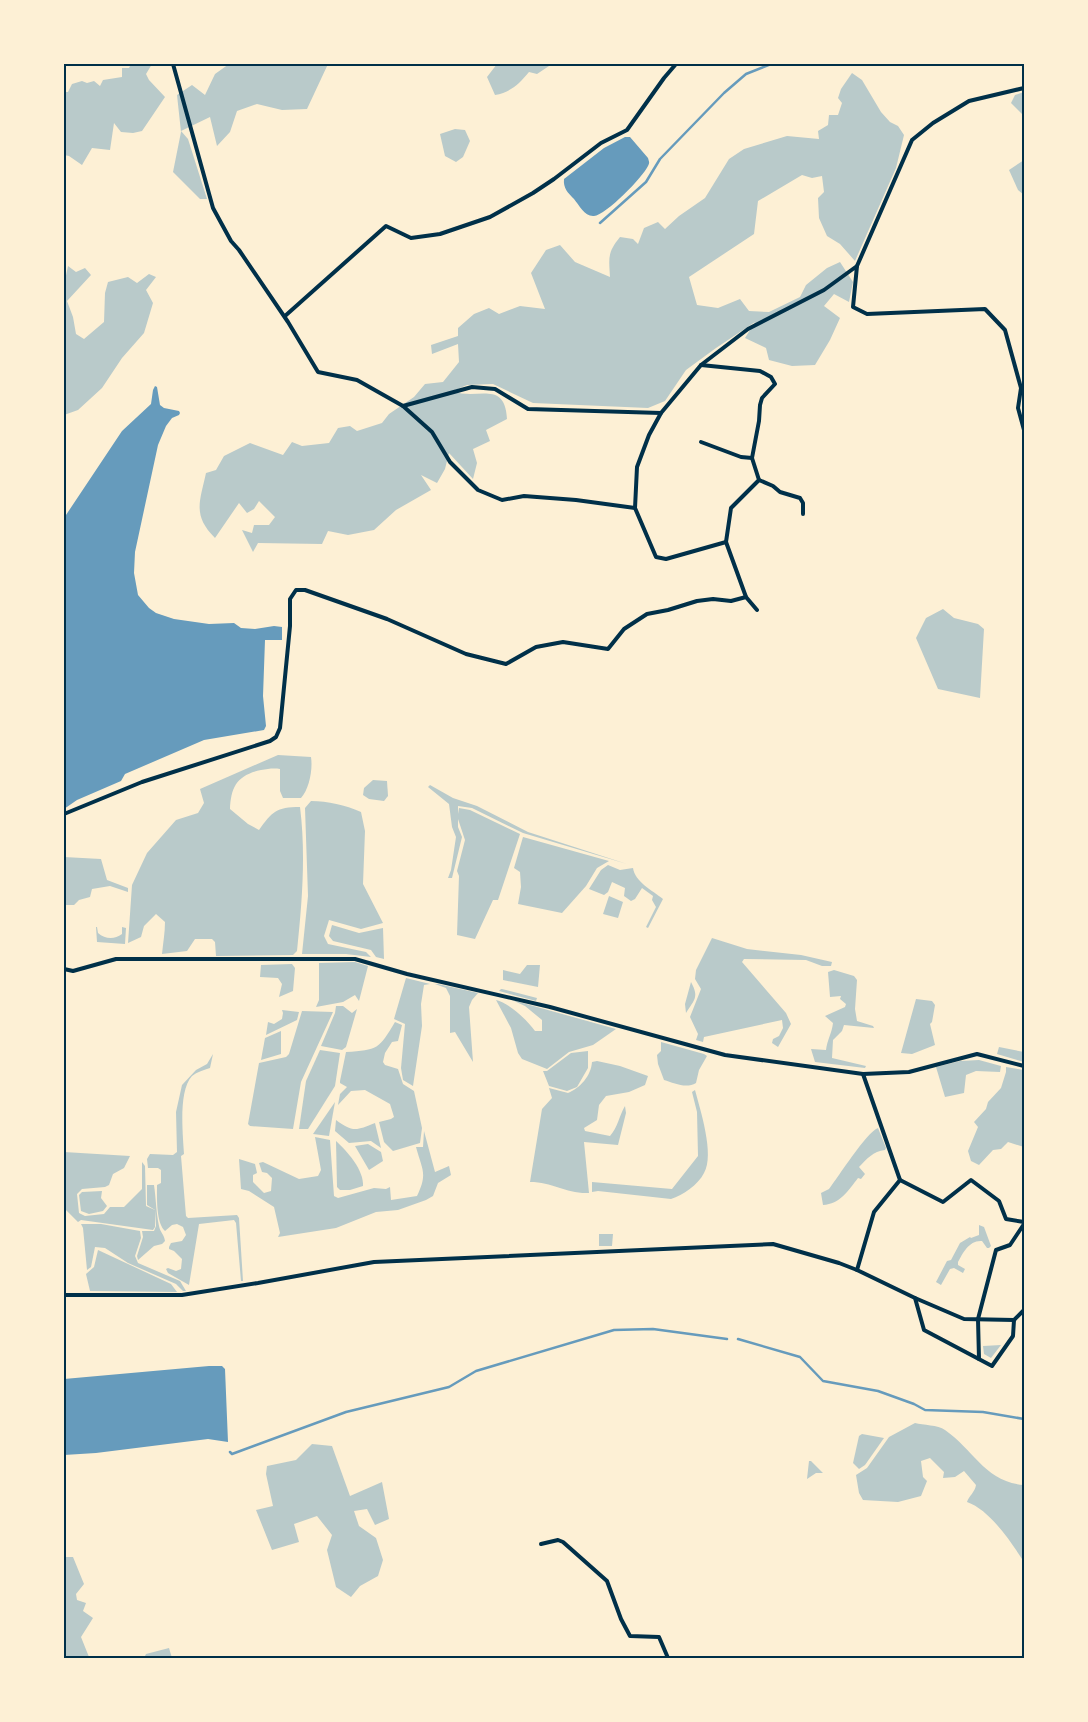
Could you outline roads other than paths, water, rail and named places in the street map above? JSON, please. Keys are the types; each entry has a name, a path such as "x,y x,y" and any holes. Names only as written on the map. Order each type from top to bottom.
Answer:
{"street":[{"path":"173,64 213,208 231,241 285,316 318,372 357,380 404,406 432,432 450,462 478,490 502,500 524,496 576,500 635,508"},
{"path":"285,316 386,226 411,238 440,234 490,217 533,193 601,143 628,130 676,64"},
{"path":"1024,88 969,100 933,123 912,140 857,266 853,307 867,314 985,309 1005,330 1021,388 1018,408 1024,430"},
{"path":"726,542 666,558 656,557 635,508 637,467 649,435 661,413 701,365 748,329 824,290 857,266"},
{"path":"701,365 760,372 772,377 775,384 762,398 752,458 759,480 773,486 780,492 800,498 803,503 803,514"},
{"path":"404,406 472,388 495,388 528,409 661,413"},
{"path":"701,442 741,457 752,458"},
{"path":"757,610 746,597 726,542 731,508 759,480"},
{"path":"64,814 142,782 276,737 280,728 290,626 290,599 296,590 305,590 386,619 466,654 506,664 536,647 563,642 608,649 624,629 647,614 697,601 713,599 731,601 746,597"},
{"path":"64,969 73,971 116,959 355,959 407,974 550,1007 725,1055 863,1074 909,1072 977,1054 1024,1066"},
{"path":"863,1074 900,1180 943,1202 971,1180 999,1201 1006,1219 1024,1223 1010,1245 996,1250 978,1319 979,1359"},
{"path":"857,1270 874,1212 900,1180"},
{"path":"64,1295 182,1296 374,1262 773,1244 857,1270 964,1319 1014,1320"},
{"path":"916,1298 924,1330 992,1366 1013,1336 1014,1320 1024,1310"},
{"path":"541,1544 558,1540 607,1581 621,1619 630,1636 659,1638 668,1658"}],"water":[{"path":"625,137 630,137 648,158 648,166 615,203 600,214 588,215 566,190 564,179 604,148"},
{"path":"155,386 157,387 160,405 180,413 172,418 166,426 158,445 135,552 134,573 138,595 156,613 174,619 209,624 234,623 241,628 282,627 282,640 265,640 263,696 266,726 264,730 204,740 125,774 121,781 77,800 64,809 64,518 122,431 151,404"},
{"path":"222,1366 225,1369 228,1442 208,1439 96,1453 64,1455 64,1379"}],"waterway":[{"path":"600,223 646,182 660,159 724,93 746,74 771,64"},
{"path":"230,1452 232,1454 346,1412 449,1387 476,1371 614,1330 653,1329 727,1339"},
{"path":"738,1339 800,1357 823,1381 878,1391 925,1410 983,1412 1024,1419"}]}
